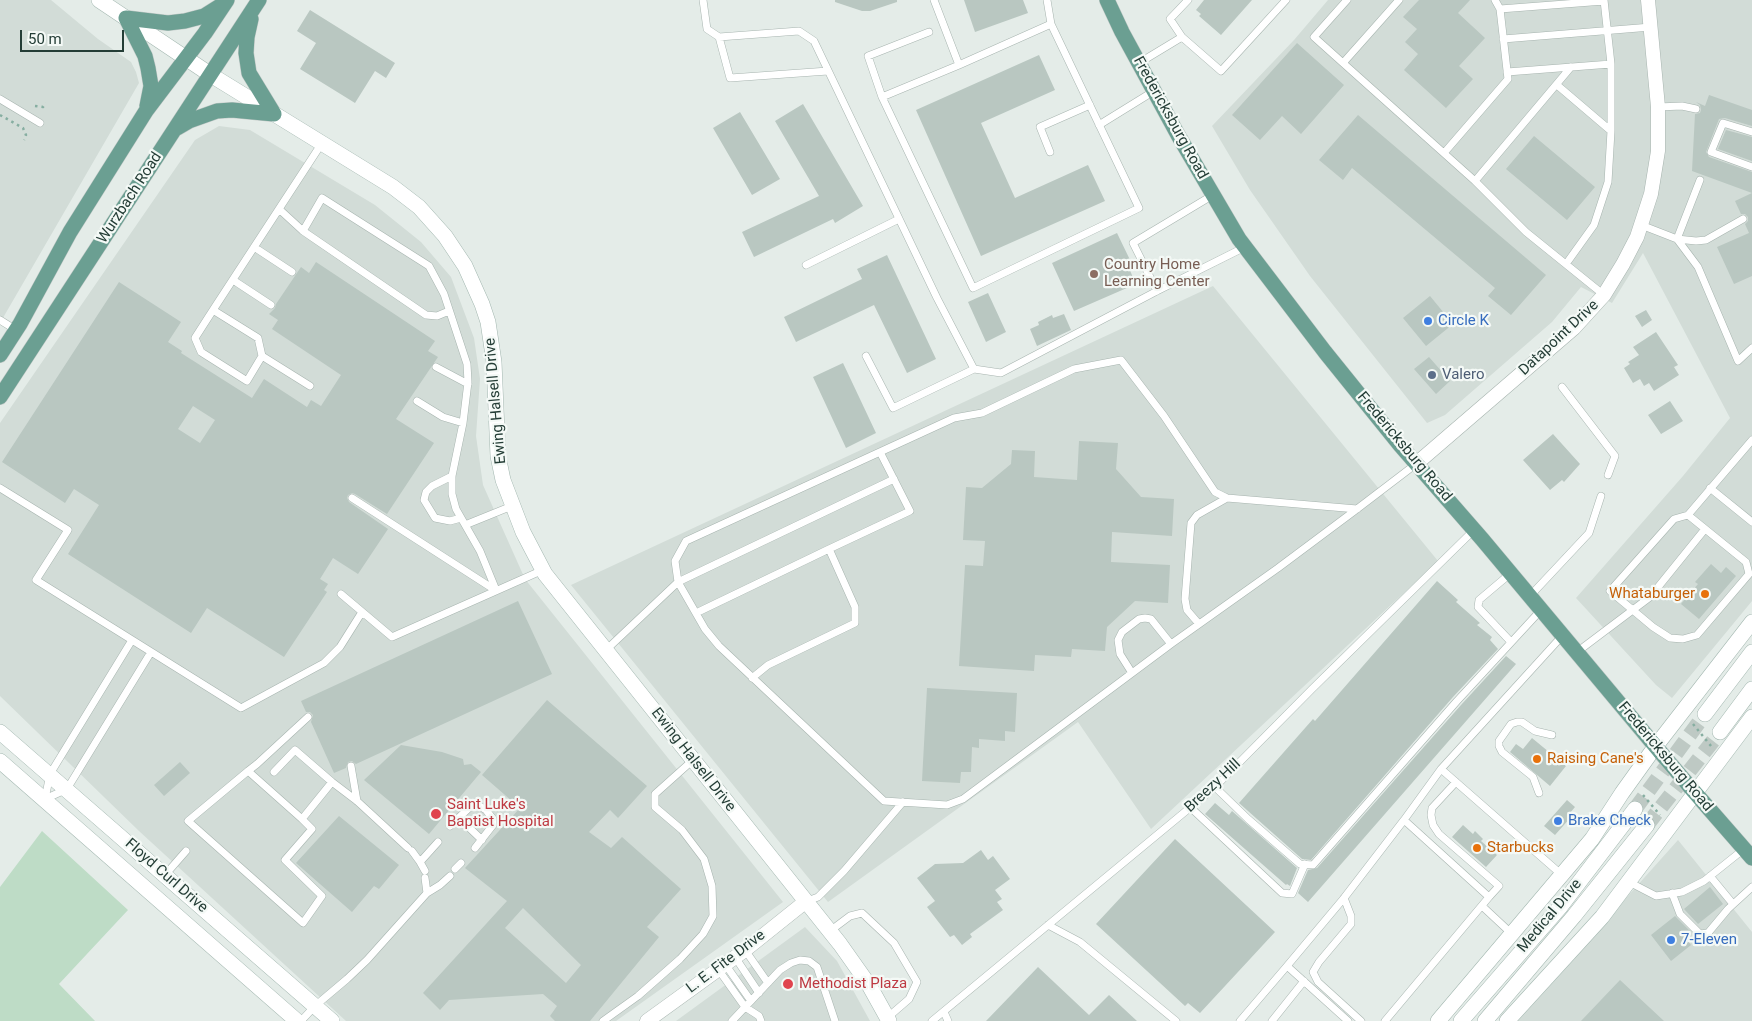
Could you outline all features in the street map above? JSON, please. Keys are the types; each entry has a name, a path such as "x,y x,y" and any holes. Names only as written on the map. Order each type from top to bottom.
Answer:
{"main road":[{"name":"Fredericksburg Road","path":"1107,0 1154,91 1239,239 1325,352 1416,464 1475,530 1692,791 1748,854"},
{"path":"126,18 168,23 185,21 204,16 227,1"},
{"path":"0,355 16,330 70,232 146,111 227,1"},
{"path":"256,4 246,38 246,59 249,73 274,114"},
{"name":"Wurzbach Road","path":"0,397 256,4"},
{"path":"126,18 145,56 148,68 151,86 146,111"},
{"path":"175,129 189,120 218,111 232,110 274,114"}],"street":[{"name":"Ewing Halsell Drive","path":"99,0 211,75 393,187 419,207 445,236 465,266 482,304 491,338 496,386 498,456 503,480 523,532 543,570 830,932 869,985 888,1020"},
{"name":"Datapoint Drive","path":"1416,464 1574,328 1604,295 1637,237 1657,168 1659,133 1648,0"},
{"path":"1438,1021 1592,839 1622,793 1658,750 1752,622"},
{"path":"1705,714 1752,652"},
{"path":"1720,732 1752,689"},
{"path":"1507,1021 1598,921 1629,882 1692,791 1749,725"},
{"name":"Floyd Curl Drive","path":"0,732 332,1021"},
{"name":"Floyd Curl Drive","path":"0,760 297,1021"},
{"name":"Medical Drive","path":"1462,1021 1561,906 1635,809"},
{"name":"Medical Drive","path":"1485,1021 1574,916 1647,825"},
{"name":"L. E. Fite Drive","path":"647,1021 731,960 805,902"}],"lane":[{"path":"703,0 707,29 719,37 799,31 814,41 899,219 974,369"},
{"path":"934,0 959,65"},
{"path":"929,32 868,56 882,97 973,288 1139,208 1051,24 1047,0"},
{"path":"1188,0 1170,19 1182,37 1220,71 1286,0"},
{"path":"1347,0 1314,38 1476,181 1526,232 1604,295"},
{"path":"1343,63 1399,0"},
{"path":"1444,153 1508,79 1500,9 1494,0"},
{"path":"1500,9 1604,0 1611,64 1611,131 1608,182 1594,225 1566,264"},
{"path":"882,97 1051,24"},
{"path":"1503,39 1651,27"},
{"path":"719,37 730,78 828,71"},
{"path":"1139,63 1182,37"},
{"path":"1507,72 1611,64"},
{"path":"1476,181 1571,67"},
{"path":"1557,84 1611,131"},
{"path":"1099,125 1154,91"},
{"path":"0,99 40,123"},
{"path":"1050,152 1040,127 1090,105"},
{"path":"1658,107 1682,106 1696,109"},
{"path":"1752,132 1724,123 1711,152 1752,167"},
{"path":"213,310 258,338 262,356 246,381 201,352 195,338 213,310 233,280 254,247 322,144"},
{"path":"1677,239 1700,180"},
{"path":"1157,291 1133,243 1213,195"},
{"path":"303,231 322,198 429,266 444,294 467,364 468,384 463,423 452,476 452,494 456,509 480,551 496,590"},
{"path":"279,209 303,231 426,315 436,316 449,311"},
{"path":"806,266 899,219"},
{"path":"1641,225 1677,239 1696,241 1706,240 1743,219"},
{"path":"1677,239 1698,267 1738,361 1752,348"},
{"path":"254,247 292,272"},
{"path":"866,356 893,408 974,369 1001,374 1157,291 1246,247"},
{"path":"233,280 271,305"},
{"path":"0,320 16,330"},
{"path":"262,356 310,386"},
{"path":"1357,509 1227,498 1215,492 1164,416 1121,360 1074,369 982,413 954,418 686,541 675,561 678,582 704,629 752,678 884,802 947,805 963,799 1171,644 1357,509 1416,464"},
{"path":"436,367 468,384"},
{"path":"1562,388 1615,456 1608,475"},
{"path":"417,402 443,417 463,423"},
{"path":"1688,514 1746,562 1748,574 1697,635 1683,639 1670,638 1653,627 1610,591 1674,519 1688,514 1752,440"},
{"path":"696,613 910,511 880,452"},
{"path":"452,476 432,486 426,492 424,500 435,518 450,520 461,518"},
{"path":"606,650 678,582 894,480"},
{"path":"0,488 68,530 36,580 240,708 324,663 340,647 362,612"},
{"path":"1710,488 1751,519"},
{"path":"1529,596 1589,533 1602,496"},
{"path":"352,498 496,590"},
{"path":"1199,624 1187,610 1185,599 1191,523 1197,514 1227,498"},
{"path":"465,525 512,506"},
{"path":"1577,652 1634,611 1650,597 1705,529"},
{"name":"Breezy Hill","path":"932,1021 1215,787 1312,689 1475,530"},
{"path":"752,678 768,665 855,623 855,606 829,549"},
{"path":"341,594 392,638 543,570"},
{"path":"1511,574 1479,600 1478,607 1511,642"},
{"path":"1215,787 1300,864 1313,864 1457,701 1541,610"},
{"path":"1132,673 1120,654 1118,640 1122,632 1139,619 1151,619 1171,644"},
{"path":"1240,1021 1344,898 1441,769 1563,635"},
{"path":"44,800 50,774 132,640"},
{"path":"44,800 67,789 152,652"},
{"path":"248,770 312,829 285,860 322,896 303,923 188,821 248,770 257,764 308,717"},
{"path":"1539,793 1533,777 1502,752 1499,741 1511,724 1517,722 1522,722 1535,731 1552,735"},
{"path":"274,772 295,750 357,801 410,850 420,862 425,875 427,893"},
{"path":"603,1021 638,996 680,959 703,934 713,916 712,886 704,859 682,830 655,806 655,794 693,760"},
{"path":"351,766 357,801"},
{"path":"1441,769 1562,875"},
{"path":"302,819 332,782"},
{"path":"1385,1021 1499,886 1439,834 1433,825 1432,808 1456,782"},
{"path":"805,902 818,897 832,883 902,802"},
{"path":"450,826 470,806 478,805 486,810 493,819 493,825 475,848"},
{"path":"1191,808 1282,893 1292,894 1305,864"},
{"path":"459,818 482,840"},
{"path":"1404,820 1489,897"},
{"path":"420,862 438,842"},
{"path":"165,875 186,851"},
{"path":"1629,882 1656,896 1682,892 1748,854"},
{"path":"455,869 461,863"},
{"path":"301,1021 315,1006 348,979 367,960 427,893 450,876"},
{"path":"1710,876 1734,904"},
{"path":"1672,894 1680,914 1700,934 1708,933 1752,886"},
{"path":"1344,898 1351,916 1351,924 1319,962 1313,972 1318,982 1361,1021"},
{"path":"1482,906 1512,934"},
{"path":"830,932 850,916 862,913 894,943 917,982 909,999 888,1020"},
{"path":"1048,925 1080,942 1176,1021"},
{"path":"731,960 768,983"},
{"path":"731,960 759,993"},
{"path":"731,960 751,1000"},
{"path":"731,960 745,1007 759,1016 761,1021"},
{"path":"732,1021 780,970 800,960 809,961 817,967 835,1021"},
{"path":"1287,966 1348,1021"},
{"path":"1272,1021 1304,981"},
{"path":"944,1012 948,1021"}],"path":[{"path":"28,103 43,107 46,103"},
{"path":"0,115 23,128 26,135 24,140"},
{"path":"1693,724 1711,746"},
{"path":"1643,795 1660,815"}],"shaded area":[{"path":"0,0 51,0 98,39 131,62 139,83 0,323"},
{"path":"1328,0 1752,0 1752,601 1672,698 1656,685 1576,598 1683,476 1730,418 1643,253 1612,303 1581,287 1552,322 1445,415 1427,423 1310,276 1250,190 1212,126 1294,40"},
{"path":"219,126 250,130 375,205 421,242 451,277 474,338 480,379 476,436 483,485 525,579 783,902 616,1021 346,1021 139,831 0,696 0,423 195,140"},
{"path":"1213,286 1438,561 1151,829 1078,722 828,902 571,585"},
{"path":"1678,840 1752,932 1752,1021 1516,1021"},
{"name":"Methodist Plaza","path":"805,927 837,961 870,1021 676,1021"}],"green space":[{"path":"42,831 128,910 59,984 95,1021 0,1021 0,887"}],"building":[{"path":"835,0 897,0 897,2 870,11 862,11 835,2"},
{"path":"964,0 1023,0 1028,13 975,32"},
{"path":"1204,0 1252,0 1221,35 1199,16 1201,14 1196,10"},
{"path":"1419,0 1470,0 1458,13 1485,38 1459,66 1473,79 1446,108 1404,70 1418,54 1405,42 1417,29 1403,17"},
{"path":"310,10 395,63 386,78 375,71 355,103 300,69 316,43 297,31"},
{"path":"1297,43 1344,85 1301,134 1282,116 1260,140 1232,115"},
{"path":"1039,55 1055,90 981,123 1015,198 1088,165 1105,201 981,256 916,110"},
{"path":"1709,95 1752,110 1752,126 1725,118 1719,119 1706,152 1709,157 1752,172 1752,193 1692,171 1695,114 1700,113 1701,110 1700,105 1696,102 1705,106"},
{"path":"803,104 863,206 835,223 833,219 754,257 742,232 819,196 775,121"},
{"path":"740,112 780,179 752,195 713,128"},
{"path":"1358,115 1546,275 1511,315 1488,296 1495,288 1352,168 1343,180 1319,160"},
{"path":"1726,130 1752,137 1752,161 1718,149"},
{"path":"1534,136 1595,187 1567,220 1506,169"},
{"path":"1752,193 1752,276 1734,284 1717,247 1749,233 1745,224 1748,221 1748,217 1745,214 1741,214 1735,201"},
{"name":"Country Home Learning Center","path":"1117,233 1131,262 1127,264 1136,284 1074,311 1052,263"},
{"path":"887,255 936,359 907,373 874,305 796,342 784,317 862,279 857,269"},
{"path":"316,262 435,341 428,351 438,357 396,419 434,443 387,514 355,494 348,495 349,502 388,529 358,574 333,558 320,579 328,584 324,590 327,592 284,657 207,608 191,633 68,554 99,505 74,489 65,503 2,462 119,282 181,322 168,342 182,351 181,353 252,398 264,379 307,407 311,400 321,406 341,375 272,329 278,320 269,314 275,308 301,267 309,273","holes":["193,406 215,420 200,443 178,429"]},
{"path":"988,293 1006,332 986,342 968,302"},
{"name":"Circle K","path":"1430,296 1453,324 1426,346 1403,318"},
{"path":"1646,310 1652,320 1642,327 1635,316"},
{"path":"1064,314 1071,330 1037,346 1030,329 1039,325 1038,322 1052,315 1053,318"},
{"path":"1656,332 1678,365 1674,367 1679,375 1654,391 1649,383 1644,386 1640,379 1633,383 1624,368 1630,364 1628,362 1639,355 1633,347"},
{"name":"Valero","path":"1429,357 1450,381 1436,394 1414,369"},
{"path":"843,363 876,433 846,448 813,377"},
{"path":"1670,401 1683,421 1661,434 1648,415"},
{"path":"1553,434 1580,464 1564,482 1562,480 1550,490 1523,460"},
{"path":"1079,441 1118,443 1116,469 1141,497 1174,499 1172,536 1112,532 1111,562 1170,565 1168,603 1135,601 1107,627 1105,651 1072,649 1071,657 1035,655 1034,671 959,666 965,565 983,566 985,541 963,540 966,487 982,488 1011,464 1012,450 1035,451 1034,477 1077,480"},
{"name":"Whataburger","path":"1711,564 1721,573 1726,567 1736,576 1699,619 1681,604 1698,584 1695,582"},
{"path":"1437,581 1458,600 1456,602 1480,623 1477,625 1492,637 1490,640 1498,649 1453,697 1311,860 1302,859 1239,803 1313,719 1315,721"},
{"path":"518,601 552,674 356,764 352,761 348,762 346,768 334,773 311,722 313,715 310,712 306,712 301,701"},
{"path":"1506,656 1516,664 1308,902 1298,893 1308,870 1317,868"},
{"path":"927,688 1017,693 1015,732 1005,731 1005,741 979,739 979,748 972,747 971,772 961,772 960,783 922,781"},
{"path":"547,700 647,786 618,818 610,810 589,832 611,848 622,837 681,889 647,927 659,937 590,1021 555,1021 550,1016 557,1006 543,994 449,1000 440,1010 423,993 507,901 465,868 520,808 482,775","holes":["523,908 581,965 566,983 505,928"]},
{"name":"Raising Cane's","path":"1532,738 1566,766 1550,786 1510,752 1516,744 1523,749"},
{"path":"401,745 442,752 463,759 464,765 471,764 481,772 429,834 364,780"},
{"path":"180,762 190,773 164,796 154,785"},
{"name":"Brake Check","path":"1567,800 1575,807 1570,813 1572,816 1555,835 1544,826"},
{"path":"1215,803 1229,815 1232,811 1297,868 1290,886 1286,885 1205,814"},
{"path":"339,816 399,865 379,889 374,886 352,912 296,863"},
{"name":"Starbucks","path":"1463,825 1473,834 1475,831 1483,839 1481,841 1497,855 1486,867 1452,837"},
{"path":"1175,839 1275,932 1200,1013 1188,1003 1185,1006 1096,924"},
{"path":"981,850 988,860 993,856 1010,879 995,890 1002,899 997,902 1003,910 970,934 972,937 962,945 954,935 950,937 927,907 935,901 917,878 935,864 963,863"},
{"name":"7-Eleven","path":"1710,887 1723,904 1698,924 1684,909"},
{"name":"7-Eleven","path":"1675,916 1690,931 1684,936 1691,945 1671,961 1651,935"},
{"path":"1038,967 1089,1015 1109,995 1137,1021 986,1021"},
{"path":"1620,980 1664,1021 1581,1021"}],"tunnel":[{"path":"1635,809 1705,714"},
{"path":"1647,825 1720,732"}],"place":[{"name":"Country Home Learning Center","path":"1094,274"},
{"name":"Circle K","path":"1428,321"},
{"name":"Valero","path":"1432,375"},
{"name":"Whataburger","path":"1705,594"},
{"name":"Raising Cane's","path":"1537,759"},
{"name":"Saint Luke's Baptist Hospital","path":"436,814"},
{"name":"Brake Check","path":"1558,821"},
{"name":"Starbucks","path":"1477,848"},
{"name":"7-Eleven","path":"1671,940"},
{"name":"Methodist Plaza","path":"788,984"}]}
